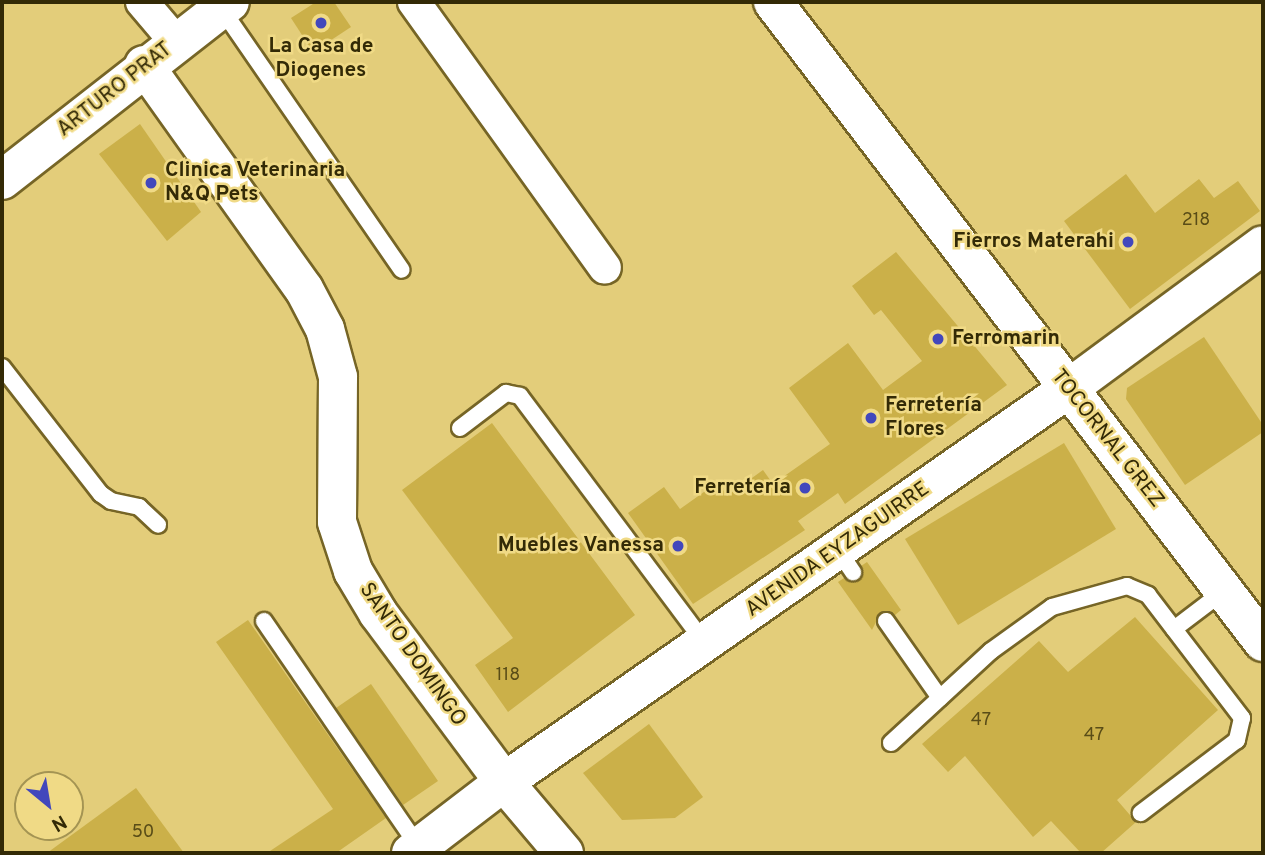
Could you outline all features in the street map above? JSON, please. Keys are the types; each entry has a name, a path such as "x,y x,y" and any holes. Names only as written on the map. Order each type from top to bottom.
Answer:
{"street":[{"path":"142,2 176,42"},
{"path":"414,2 606,268"},
{"name":"TOCORNAL GREZ","path":"773,2 1263,642"},
{"name":"ARTURO PRAT","path":"2,180 144,65 226,5"},
{"name":"SANTO DOMINGO","path":"144,65 315,309 338,377 335,497 349,559 378,613 504,782 564,853"},
{"name":"AVENIDA EYZAGUIRRE","path":"415,850 504,782 705,642 845,561 1068,389 1263,245"}],"lane":[{"path":"226,5 402,270"},
{"path":"2,367 101,494 111,501 139,507 158,525"},
{"path":"460,428 506,393 520,397 705,642"},
{"path":"891,743 991,651 1052,607 1102,590 1127,586 1148,595 1242,718 1237,740 1141,813"},
{"path":"1174,629 1224,591"},
{"path":"264,621 415,850"},
{"path":"886,621 940,698"}],"building":[{"name":"La Casa de Diogenes","path":"316,2 334,2 351,27 313,52 291,18"},
{"name":"Clinica Veterinaria N&Q Pets","path":"140,124 201,212 167,241 99,154"},
{"name":"Fierros Materahi","path":"1126,174 1155,213 1199,179 1214,198 1238,181 1260,211 1130,309 1064,221"},
{"path":"896,252 1007,385 845,504 838,493 798,521 805,530 693,604 628,513 664,487 680,509 718,482 727,496 763,470 773,484 830,444 789,388 848,343 883,390 922,361 881,310 874,315 852,286"},
{"path":"1204,337 1263,425 1263,432 1185,485 1126,399 1127,388"},
{"path":"492,423 635,615 508,712 475,665 513,638 402,490"},
{"path":"1064,443 1116,529 958,625 905,539"},
{"path":"867,562 901,610 895,615 881,612 872,630 838,582 844,578 859,580 861,566"},
{"path":"1135,617 1218,710 1117,800 1136,822 1101,853 1081,853 1051,821 1033,837 965,756 948,772 922,744 1039,641 1068,672"},
{"path":"248,620 386,818 336,853 267,853 333,809 216,642"},
{"path":"371,684 438,781 403,805 336,708"},
{"path":"649,724 703,797 675,818 622,820 583,773"},
{"path":"136,788 184,853 47,853 63,841 84,841 84,826"}],"place":[{"name":"La Casa de Diogenes","path":"321,23"},
{"name":"Clinica Veterinaria N&Q Pets","path":"151,183"},
{"name":"Fierros Materahi","path":"1128,242"},
{"name":"Ferromarin","path":"938,339"},
{"name":"Ferretería Flores","path":"871,418"},
{"name":"Ferretería","path":"805,488"},
{"name":"Muebles Vanessa","path":"678,546"}]}
